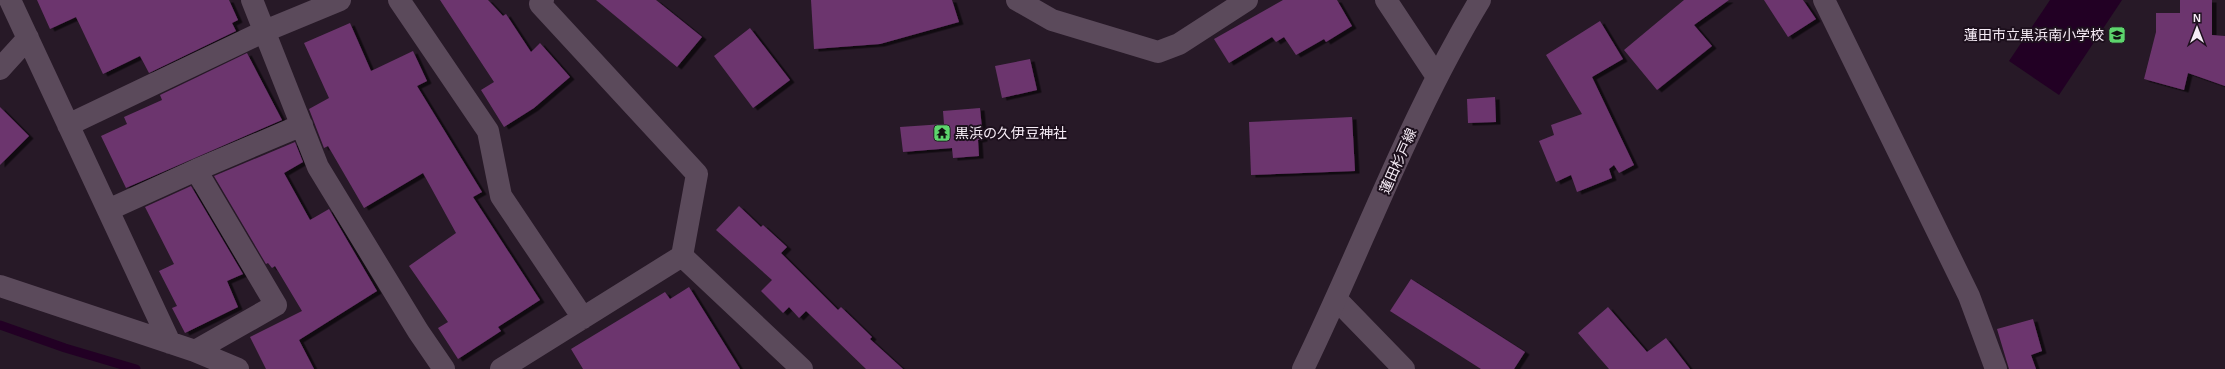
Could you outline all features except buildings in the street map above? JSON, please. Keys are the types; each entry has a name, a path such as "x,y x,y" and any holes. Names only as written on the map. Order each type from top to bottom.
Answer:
{"street":[{"path":"10,0 170,343"},
{"path":"252,0 318,167 418,331 444,369"},
{"path":"68,125 265,31 340,0"},
{"path":"400,0 488,131 501,196 583,318"},
{"path":"501,369 682,256 697,174 540,4 543,0"},
{"path":"1017,0 1052,20 1158,52 1179,44 1247,0"},
{"path":"1386,0 1437,77"},
{"name":"蓮田杉戸線","path":"1304,369 1337,300 1412,126 1437,77 1480,0"},
{"path":"1824,0 1969,296 1996,369"},
{"path":"0,69 28,38"},
{"path":"108,210 196,170 302,125"},
{"path":"195,351 276,305 196,170"},
{"path":"682,256 802,369"},
{"path":"0,286 195,351 238,369"},
{"path":"1337,300 1404,369"}],"shaded area":[{"path":"2050,0 2122,0 2059,95 2009,61"}],"waterway":[{"path":"0,325 65,348 136,369"}],"place":[{"name":"蓮田市立黒浜南小学校","path":"2117,35"},
{"name":"黒浜の久伊豆神社","path":"942,133"}]}
